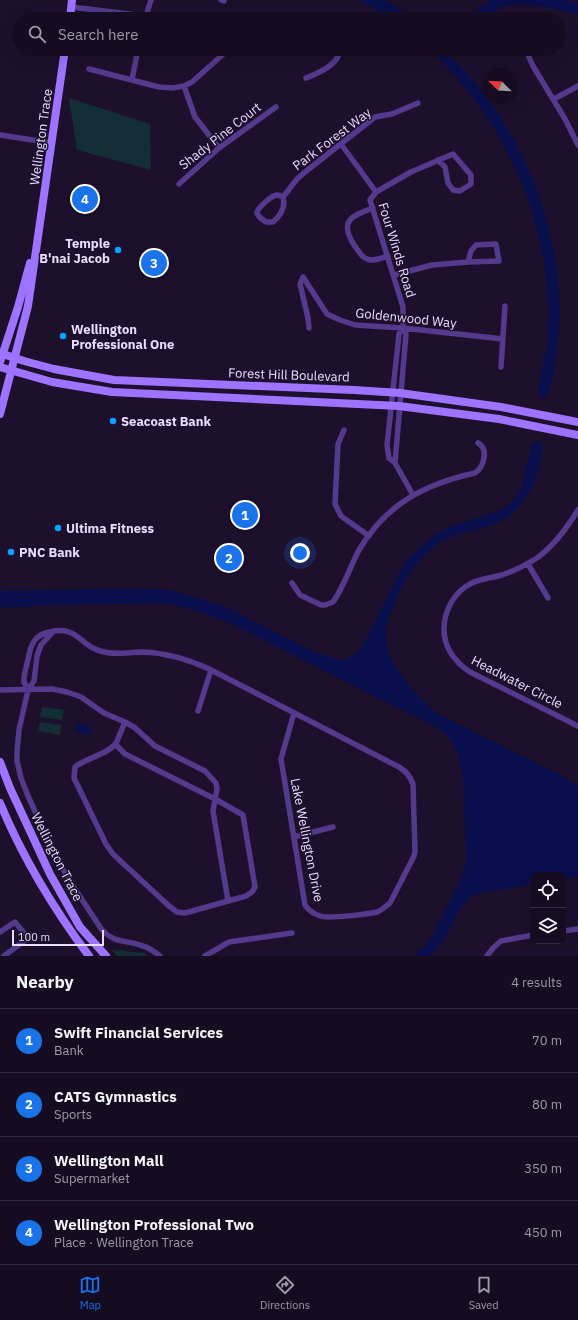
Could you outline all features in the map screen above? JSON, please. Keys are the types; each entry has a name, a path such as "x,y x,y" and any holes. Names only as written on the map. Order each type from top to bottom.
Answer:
{"main road":[{"name":"Wellington Trace","path":"0,414 16,359 28,306 64,56"},
{"name":"Wellington Trace","path":"1,357 18,307 40,228"},
{"name":"Forest Hill Boulevard","path":"1,357 114,380 396,393 501,407 578,422"},
{"name":"Forest Hill Boulevard","path":"0,367 60,383 112,392 390,405 499,419 578,435"},
{"name":"Wellington Trace","path":"0,762 10,788 50,874 80,927 106,956"},
{"name":"Wellington Trace","path":"0,803 11,831 35,877 64,923 88,956"}],"street":[{"path":"148,12 151,0"},
{"path":"72,3 116,12"},
{"path":"132,80 137,56"},
{"path":"89,68 163,88 173,88 184,86 196,79 221,56"},
{"path":"306,78 320,72 337,59 338,56"},
{"path":"529,57 554,99 578,145"},
{"path":"184,86 198,121 219,148"},
{"path":"554,99 578,86"},
{"name":"Park Forest Way","path":"285,195 301,176 375,117 392,114 418,103"},
{"name":"Shady Pine Court","path":"179,184 219,148 276,107"},
{"path":"0,135 52,143"},
{"name":"Four Winds Road","path":"341,144 376,192 370,200 403,307 402,328 398,334 396,393"},
{"path":"376,192 411,172 438,160 453,154 472,175 471,184 460,191 453,190 448,183 445,167 438,160"},
{"path":"277,195 285,195 285,203 282,210 273,222 266,222 259,216 257,209 272,197 277,195"},
{"path":"373,208 353,217 348,224 347,232 363,257 371,260 388,256"},
{"path":"394,275 426,266 498,261 496,244 476,245 471,252 468,262"},
{"name":"Goldenwood Way","path":"309,328 300,284 302,277 326,314 355,325 402,328 503,339"},
{"path":"501,367 505,306"},
{"path":"396,393 390,405 387,445 389,458 395,463 413,495"},
{"path":"395,463 399,406 396,393"},
{"path":"344,430 338,444 335,504 341,516 369,536"},
{"path":"292,583 300,595 321,605 329,604 335,598 359,550 369,536 391,512 413,495 437,483 475,473 478,470 483,463 484,449 478,443"},
{"name":"Headwater Circle","path":"578,510 563,534 553,545 528,564 501,575 472,582 462,590 451,603 446,614 444,631 446,643 452,654 457,661 470,672 578,726"},
{"path":"528,564 548,598"},
{"path":"28,690 24,681 34,640 40,634 55,630"},
{"path":"55,630 41,645 37,656 34,681 28,690 19,730 17,752 17,760 21,778 42,829 71,883 105,933 116,940 147,948 160,956"},
{"name":"Lake Wellington Drive","path":"55,630 64,630 73,633 92,647 104,652 144,652 184,659 211,670 399,766 406,772 411,780 413,789 415,851 390,903 376,912 328,918 314,914 305,905 281,759 294,713"},
{"path":"198,711 211,670"},
{"path":"0,690 52,689 67,692 81,698 104,713 134,727 155,746 211,776 216,783 217,789 213,811 228,901"},
{"path":"115,744 125,754 216,799 243,815 254,887 252,892 246,896 185,913 177,912 113,854 106,844 74,778 75,767 80,762 110,749 115,744 124,722"},
{"path":"294,837 333,827"},
{"path":"0,932 15,922 28,938 4,956"},
{"path":"566,931 578,929"},
{"path":"205,956 229,942 292,933"},
{"path":"487,956 501,941 530,936"}],"shaded area":[{"path":"360,0 385,0 404,12 380,12"},
{"path":"491,0 563,0 578,3 578,14 542,6 523,4 505,6 494,12 475,12"},
{"path":"436,56 450,56 477,85 482,92 482,104 491,104 501,118 521,154 538,193 550,233 557,274 559,315 556,355 549,391 545,399 540,397 539,392 548,338 546,278 540,240 530,205 516,170 499,137 479,106 456,77"},
{"path":"69,98 150,124 151,170 77,150"},
{"path":"536,441 540,441 542,454 536,478 527,496 514,511 498,523 448,538 436,545 421,559 404,582 391,611 386,630 386,643 390,657 401,675 423,701 438,714 561,775 578,786 578,877 566,878 566,872 530,872 530,884 471,896 458,913 445,938 431,956 413,956 429,942 461,878 466,863 463,778 458,755 452,742 444,732 232,624 203,613 175,605 157,603 54,605 0,608 0,591 121,589 170,590 224,606 311,650 332,658 344,660 361,649 398,575 407,560 420,547 435,535 449,527 496,512 507,506 516,497 522,486 531,446"},
{"path":"42,707 64,710 62,720 40,717"},
{"path":"40,722 61,725 60,735 38,731"},
{"path":"78,722 91,728 88,736 75,730"},
{"path":"112,950 144,953 147,956 117,956"}],"place":[{"name":"Wellington Professional Two","path":"85,199"},
{"name":"Temple B'nai Jacob","path":"118,250"},
{"name":"Wellington Mall","path":"154,263"},
{"name":"Wellington Professional One","path":"63,336"},
{"name":"Seacoast Bank","path":"113,421"},
{"name":"Swift Financial Services","path":"245,515"},
{"name":"Ultima Fitness","path":"58,528"},
{"name":"PNC Bank","path":"11,552"},
{"name":"CATS Gymnastics","path":"229,558"}]}
